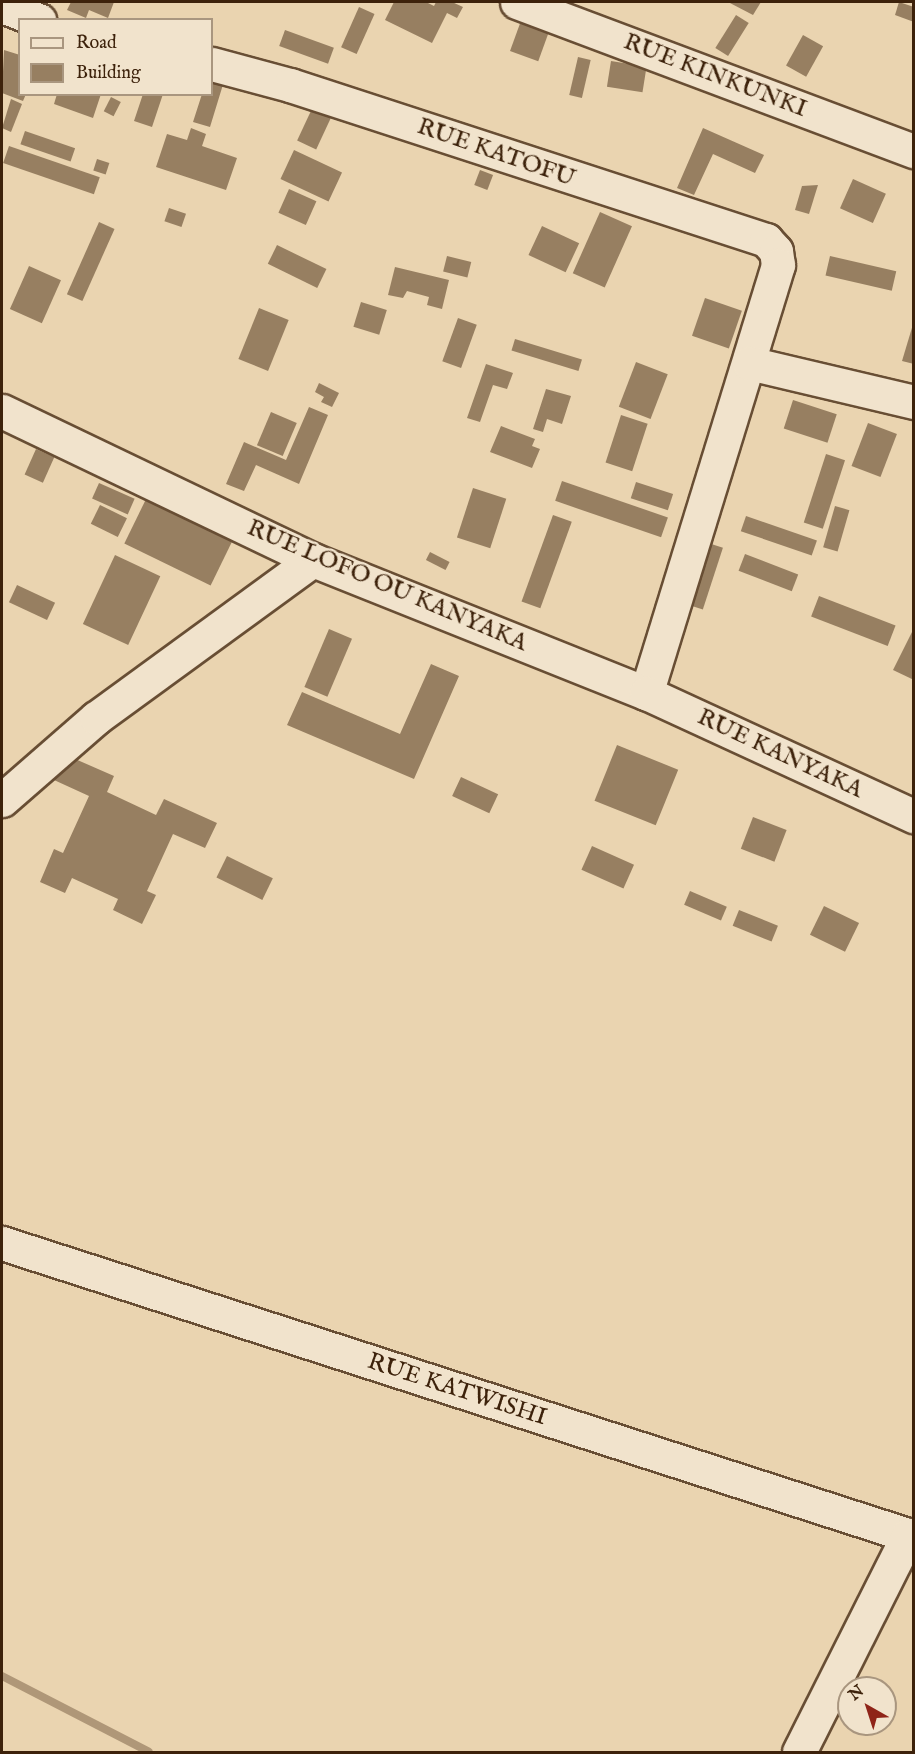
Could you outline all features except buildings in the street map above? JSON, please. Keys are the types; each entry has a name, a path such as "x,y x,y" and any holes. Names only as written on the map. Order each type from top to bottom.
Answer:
{"street":[{"name":"RUE KINKUNKI","path":"517,2 914,150"},
{"path":"2,6 34,18"},
{"name":"RUE KATOFU","path":"213,64 290,85 766,240 776,251 778,265 749,363"},
{"path":"646,693 749,363 914,402"},
{"name":"RUE LOFO OU KANYAKA","path":"2,411 313,560 646,693"},
{"path":"2,800 96,718 313,560"},
{"name":"RUE KANYAKA","path":"646,693 914,816"},
{"name":"RUE KATWISHI","path":"2,1243 911,1536"},
{"path":"799,1752 911,1536"}],"waterway":[{"path":"2,1676 149,1752"}]}
